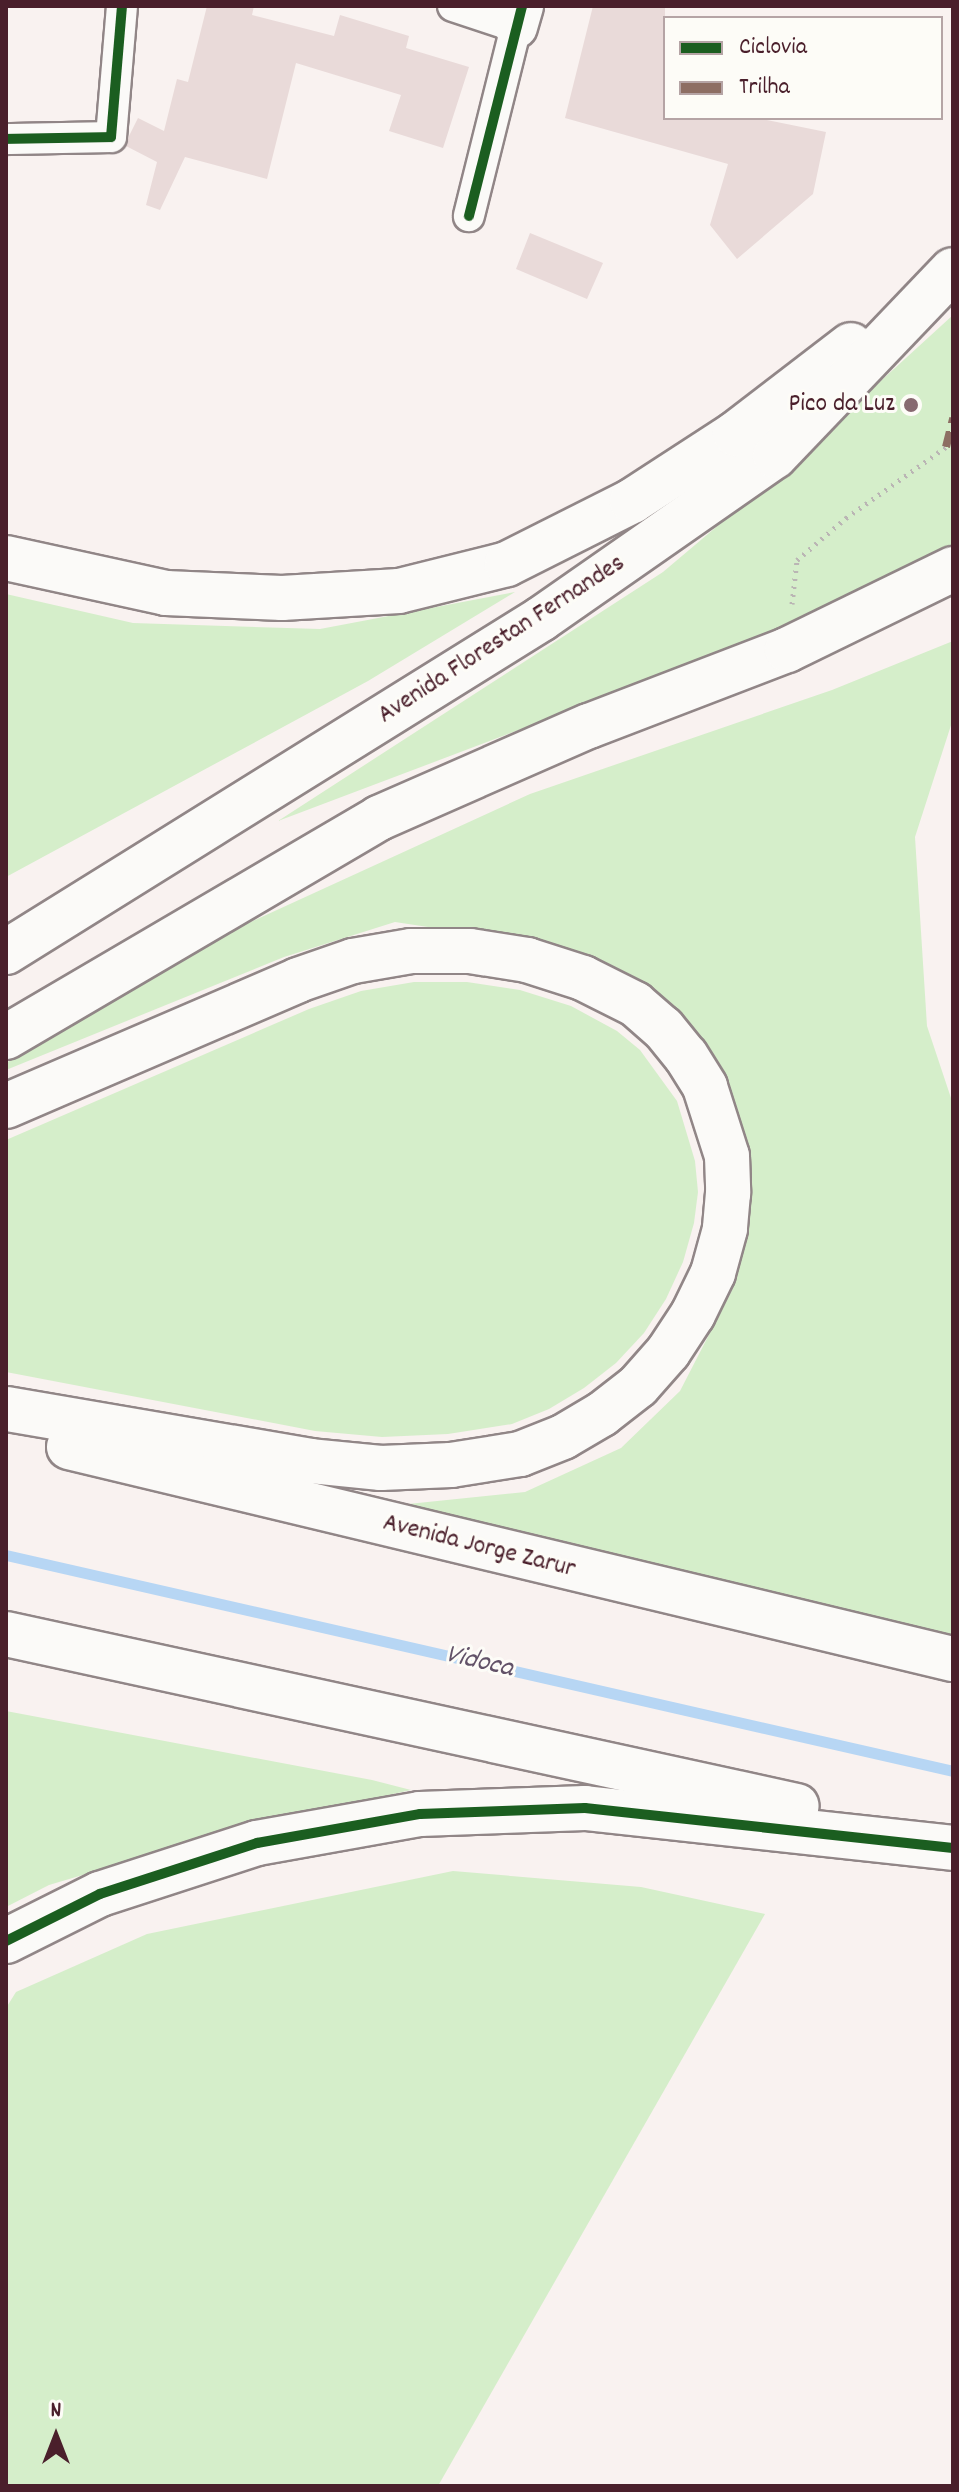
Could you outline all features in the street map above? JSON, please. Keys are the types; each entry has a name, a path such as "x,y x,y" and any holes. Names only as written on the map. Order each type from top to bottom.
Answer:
{"highway":[{"path":"6,558 166,593 282,598 399,591 507,564 632,501 735,434 953,269"},
{"name":"Avenida Florestan Fernandes","path":"6,952 541,619 775,456 953,269"},
{"path":"6,1037 379,818 589,726 787,650 953,569"},
{"path":"6,1106 298,980 353,961 411,951 470,951 527,960 583,978 635,1004 663,1028 686,1056 705,1087 727,1156 728,1193 725,1229 713,1273 693,1314 668,1352 638,1386 602,1414 563,1437 520,1454 451,1465 381,1468 311,1461 6,1409"},
{"name":"Avenida Jorge Zarur","path":"6,1431 873,1643 953,1659"},
{"path":"6,1634 953,1840"},
{"path":"6,1941 100,1894 257,1843 420,1814 585,1808 953,1848"}],"street":[{"path":"6,139 111,137 122,6"},
{"path":"453,6 519,16 469,216"}],"path":[{"path":"787,650 797,560 846,518 946,447"}],"green space":[{"path":"953,315 953,545 818,617 278,821 663,572 779,474"},
{"path":"515,592 368,681 6,877 6,594 133,623 320,629"},
{"path":"953,641 953,719 915,837 927,1026 953,1104 953,1640 379,1507 525,1492 621,1448 680,1391 733,1288 749,1181 724,1082 683,1017 596,965 494,937 395,922 284,957 6,1070 6,1063 231,931 530,794 832,690"},
{"path":"414,982 467,982 520,990 571,1006 617,1031 640,1050 677,1101 695,1161 698,1192 694,1223 683,1262 666,1299 644,1333 616,1363 584,1388 549,1409 512,1424 448,1434 382,1437 315,1431 6,1372 6,1140 309,1009 361,991"},
{"path":"6,1711 411,1790 241,1828 49,1885 6,1907"},
{"path":"453,1871 641,1887 765,1914 438,2486 6,2486 6,2008 16,1992 147,1934"}],"building":[{"path":"207,6 254,6 252,15 334,36 340,15 409,36 406,48 469,67 443,148 389,131 401,95 296,63 267,179 185,157 160,210 146,205 157,162 126,146 129,136 138,118 164,131 177,79 188,82"},
{"path":"593,6 665,6 663,120 767,120 826,132 813,194 737,259 710,225 728,164 565,118"},
{"path":"530,233 603,263 587,299 516,269"}],"waterway":[{"name":"Vidoca","path":"6,1555 953,1771"}],"marked path":[{"path":"946,447 953,418"}],"cycle path":[{"path":"6,139 111,137 122,6"},
{"path":"469,216 522,6"},
{"path":"6,1941 100,1894 257,1843 420,1814 585,1808 953,1848"}],"place":[{"name":"Pico da Luz","path":"911,405"}]}
